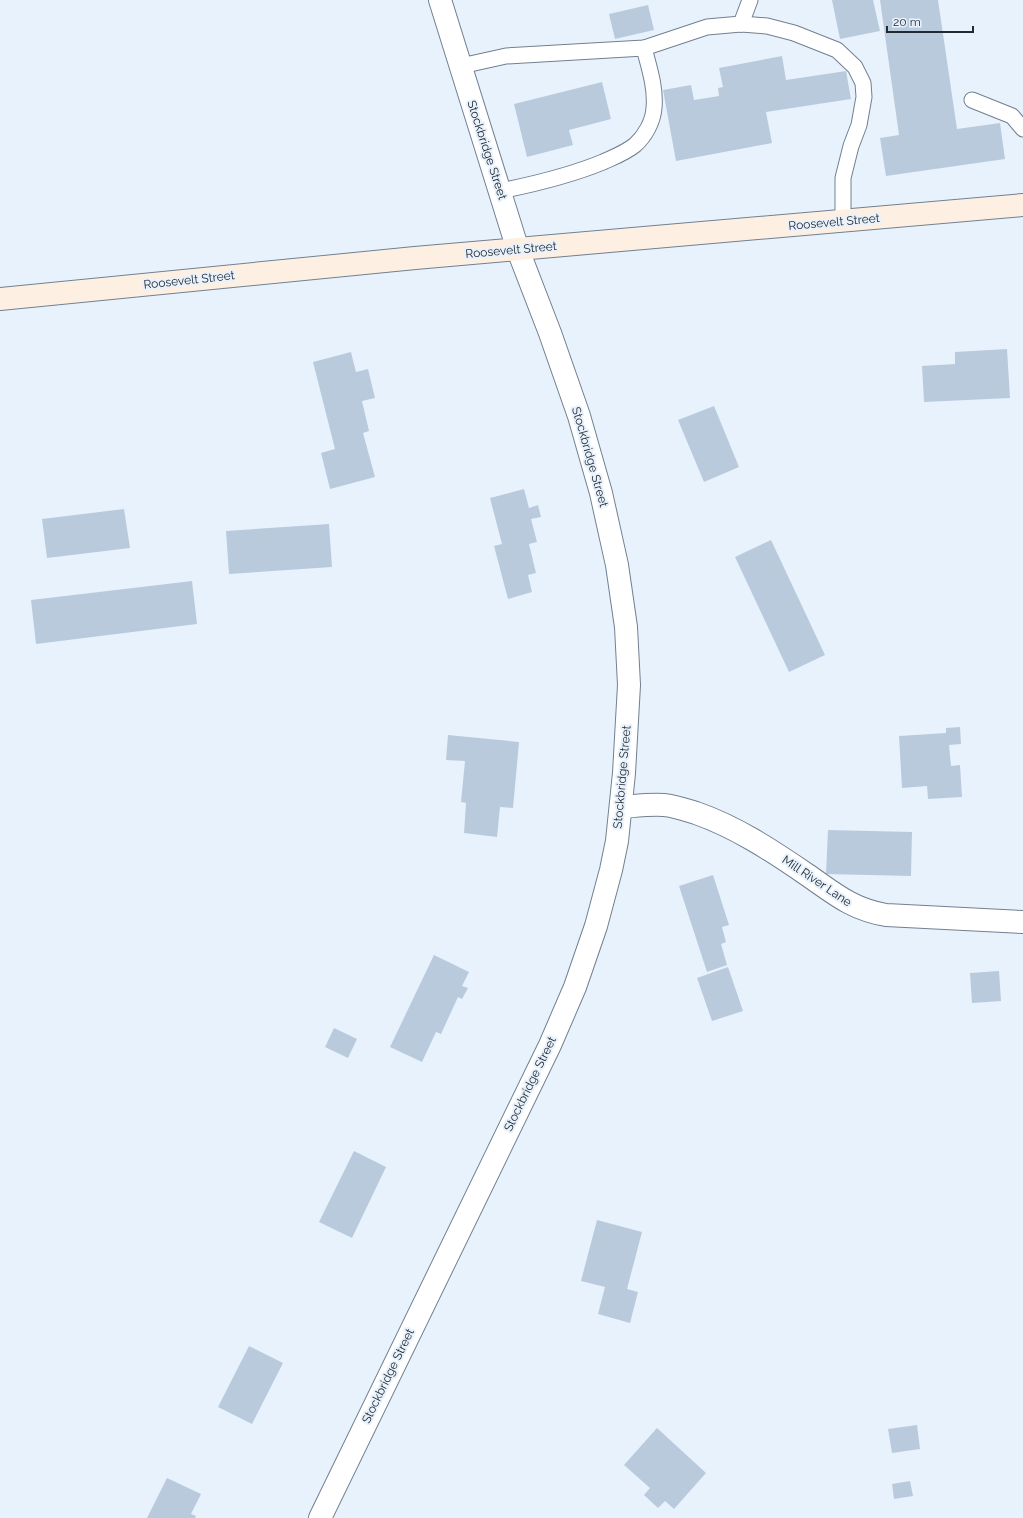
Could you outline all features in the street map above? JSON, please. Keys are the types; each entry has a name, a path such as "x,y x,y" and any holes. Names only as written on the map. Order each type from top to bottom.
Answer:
{"main road":[{"name":"Roosevelt Street","path":"0,299 518,250 1023,205"}],"street":[{"name":"Stockbridge Street","path":"320,1518 550,1045 570,999 586,957 604,898 617,841 621,807 628,692 628,658 626,627 617,565 601,493 579,416 553,340 518,250 440,0"},
{"name":"Mill River Lane","path":"621,807 665,805 706,817 749,837 781,857 847,903 872,912 886,915 1023,922"}],"lane":[{"path":"741,24 750,0"},
{"path":"461,66 506,56 644,48 707,27 741,24 767,26 794,33 837,50 855,67 863,83 864,97 859,125 851,146 843,178 843,221"},
{"path":"500,191 548,181 585,169 622,154 635,145 647,130 654,108 653,84 644,48"},
{"path":"972,100 1012,116 1023,129"}],"building":[{"path":"832,0 873,0 880,31 840,39"},
{"path":"880,0 938,0 957,129 1000,123 1005,159 886,176 880,138 899,135"},
{"path":"648,5 654,30 615,39 609,14"},
{"path":"782,56 786,80 846,71 851,99 766,112 772,143 676,161 663,90 691,85 694,100 719,96 718,88 723,87 719,68"},
{"path":"602,82 611,119 569,130 573,145 527,157 514,104"},
{"path":"1007,349 1010,398 924,402 922,366 955,364 955,352"},
{"path":"351,352 356,372 368,369 375,398 362,401 369,431 363,433 375,477 330,489 321,453 335,449 313,362"},
{"path":"714,406 739,467 704,482 678,420"},
{"path":"524,489 529,508 538,505 541,517 531,519 537,542 529,544 536,573 528,575 532,592 508,599 494,546 502,544 490,498"},
{"path":"124,509 130,548 47,558 42,519"},
{"path":"329,524 332,567 229,574 226,531"},
{"path":"771,540 825,655 789,672 735,557"},
{"path":"192,581 197,624 36,644 31,600"},
{"path":"960,727 961,744 949,745 951,766 960,765 962,797 928,799 927,786 902,788 899,736 946,733 946,728"},
{"path":"448,735 519,742 513,808 500,807 497,837 464,833 466,803 461,802 465,761 446,760"},
{"path":"828,830 912,832 911,876 826,874"},
{"path":"713,875 729,925 722,927 726,942 721,944 727,965 707,972 679,886"},
{"path":"434,955 469,972 462,986 468,988 462,999 458,997 441,1034 436,1032 422,1062 390,1047"},
{"path":"728,967 743,1011 712,1021 697,978"},
{"path":"999,971 1001,1001 972,1003 970,973"},
{"path":"334,1028 357,1039 348,1058 325,1047"},
{"path":"354,1151 386,1167 352,1238 319,1222"},
{"path":"597,1220 642,1232 627,1289 638,1292 630,1323 598,1314 605,1287 581,1281"},
{"path":"249,1346 283,1363 252,1424 218,1407"},
{"path":"917,1425 920,1449 892,1453 888,1429"},
{"path":"657,1428 706,1473 674,1509 665,1501 658,1508 644,1495 650,1488 624,1465"},
{"path":"167,1478 201,1494 191,1514 196,1516 195,1518 147,1518"},
{"path":"910,1481 913,1496 894,1499 892,1484"}]}
